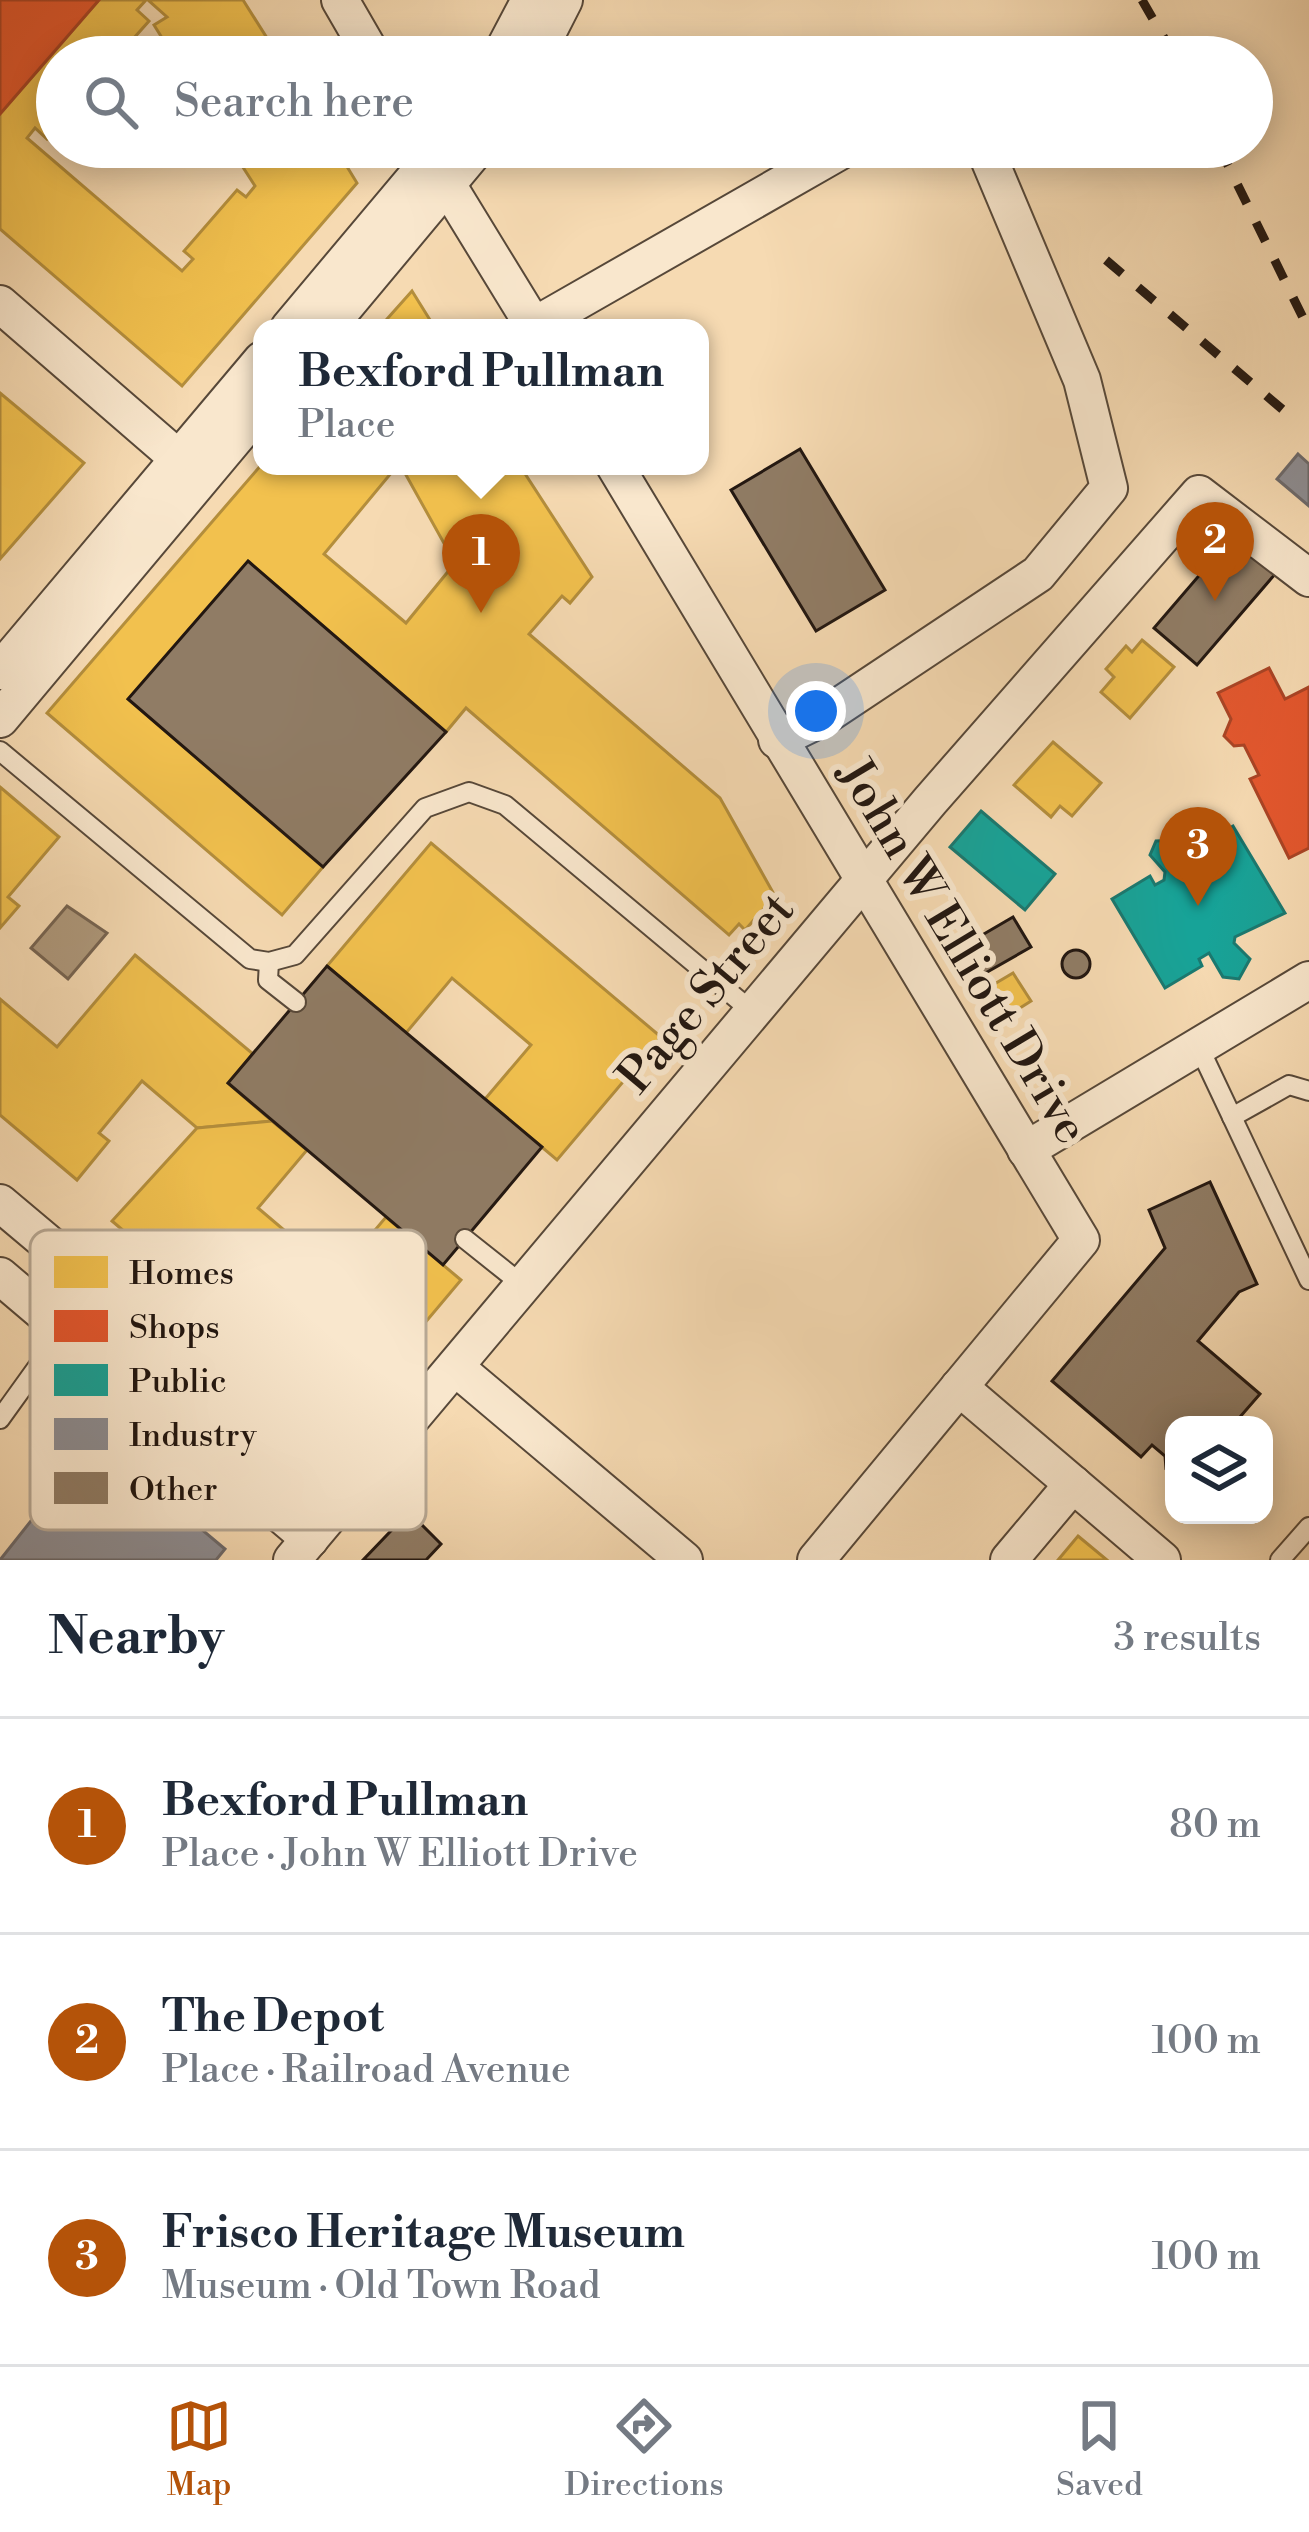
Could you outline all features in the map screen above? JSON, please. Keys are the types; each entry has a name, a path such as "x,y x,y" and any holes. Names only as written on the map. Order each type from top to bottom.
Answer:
{"street":[{"path":"340,0 361,36"},
{"path":"511,36 530,0"},
{"path":"546,36 564,0"},
{"path":"297,319 428,168"},
{"path":"333,319 430,168"},
{"path":"441,168 530,319"},
{"path":"549,319 811,168"},
{"path":"776,740 820,719 1038,574 1109,488 1082,380 992,168"},
{"path":"0,304 190,469"},
{"path":"0,719 190,469 253,374"},
{"path":"0,671 190,469 253,414"},
{"name":"John W Elliott Drive","path":"620,475 862,884 1082,1240 959,1387"},
{"name":"Page Street","path":"426,1401 862,884 1199,494 1309,578"},
{"path":"1026,1150 1309,980"},
{"path":"0,1203 32,1230"},
{"path":"0,1276 30,1301"},
{"path":"455,1367 683,1560"},
{"path":"816,1560 959,1387 1162,1560"},
{"path":"1009,1560 1073,1484"}],"lane":[{"path":"0,751 250,958 269,962 295,955 425,808 469,792 505,805 754,1013"},
{"path":"269,962 268,980 296,1002"},
{"path":"1198,1045 1309,1280"},
{"path":"1232,1118 1289,1085 1309,1091"},
{"path":"465,1239 524,1286"},
{"path":"0,1419 30,1377"},
{"path":"1280,1560 1309,1527"}],"shaded area":[{"path":"67,906 107,933 68,979 31,948"}],"building: Homes":[{"path":"99,0 146,0 137,10 149,21 136,36 68,36"},
{"path":"148,0 243,0 266,36 161,36 154,25 167,17"},
{"path":"36,73 36,129 27,138 36,146 36,168 62,168 182,271 193,259 184,251 237,190 246,197 255,186 243,168 348,168 357,183 182,386 0,229 0,114"},
{"path":"412,291 429,319 387,319"},
{"path":"0,393 84,463 0,559"},
{"path":"253,474 390,475 324,554 406,623 455,563 406,475 526,475 592,577 570,603 562,596 529,634 720,798 775,896 745,930 739,924 729,935 466,708 446,732 248,561 128,699 323,867 282,915 47,713"},
{"path":"1142,640 1174,667 1130,718 1101,692 1114,677 1106,669 1126,646 1132,652"},
{"path":"1053,742 1101,783 1072,816 1060,806 1051,817 1014,785"},
{"path":"0,787 59,837 8,897 19,906 0,928"},
{"path":"431,843 661,1037 557,1160 485,1099 531,1045 452,978 406,1033 327,966"},
{"path":"135,955 253,1054 228,1083 272,1121 197,1128 142,1081 99,1133 109,1141 77,1180 0,1115 0,999 57,1047"},
{"path":"1013,973 1031,1001 1009,1015 991,986"},
{"path":"272,1121 307,1150 258,1208 284,1230 123,1230 112,1221 197,1128"},
{"path":"386,1217 401,1230 375,1230"},
{"path":"426,1251 461,1280 426,1322"},
{"path":"1078,1536 1107,1560 1058,1560"}],"building: Shops":[{"path":"0,0 99,0 68,36 36,36 36,73 0,114"},
{"path":"1269,668 1285,699 1309,687 1309,848 1289,858 1250,779 1259,775 1244,745 1234,746 1224,736 1231,719 1218,693"}],"building: Public":[{"path":"981,811 1055,874 1025,910 950,847"},
{"path":"1233,826 1285,913 1235,937 1234,943 1250,959 1239,979 1223,977 1209,953 1199,959 1202,966 1165,988 1112,899 1150,876 1155,885 1164,880 1165,872 1150,855 1156,841 1179,840 1185,861 1192,863 1203,856 1198,847"}],"building: Industry":[{"path":"1298,454 1309,464 1309,506 1277,479"},
{"path":"30,1522 30,1530 202,1530 225,1549 216,1560 0,1560"}],"building: Other":[{"path":"800,449 885,590 816,631 731,490"},
{"path":"1233,536 1276,573 1197,665 1154,628"},
{"path":"248,561 446,732 323,867 128,699"},
{"path":"1013,917 1031,947 982,975 965,945"},
{"path":"1076,950 1086,954 1090,964 1086,974 1076,978 1066,974 1062,964 1066,954"},
{"path":"327,966 542,1147 443,1265 426,1251 426,1230 402,1230 228,1083"},
{"path":"1210,1182 1257,1284 1239,1292 1198,1341 1260,1394 1241,1416 1165,1416 1165,1456 1152,1445 1141,1457 1052,1381 1165,1248 1149,1210"},
{"path":"426,1529 441,1544 426,1560 363,1560 392,1530"}],"railway":[{"path":"1142,0 1163,36"},
{"path":"1229,168 1309,330"},
{"path":"1106,260 1295,420"}],"place":[{"name":"The Depot","path":"1215,601"},
{"name":"Bexford Pullman","path":"481,613"},
{"name":"Frisco Heritage Museum","path":"1198,906"}]}
